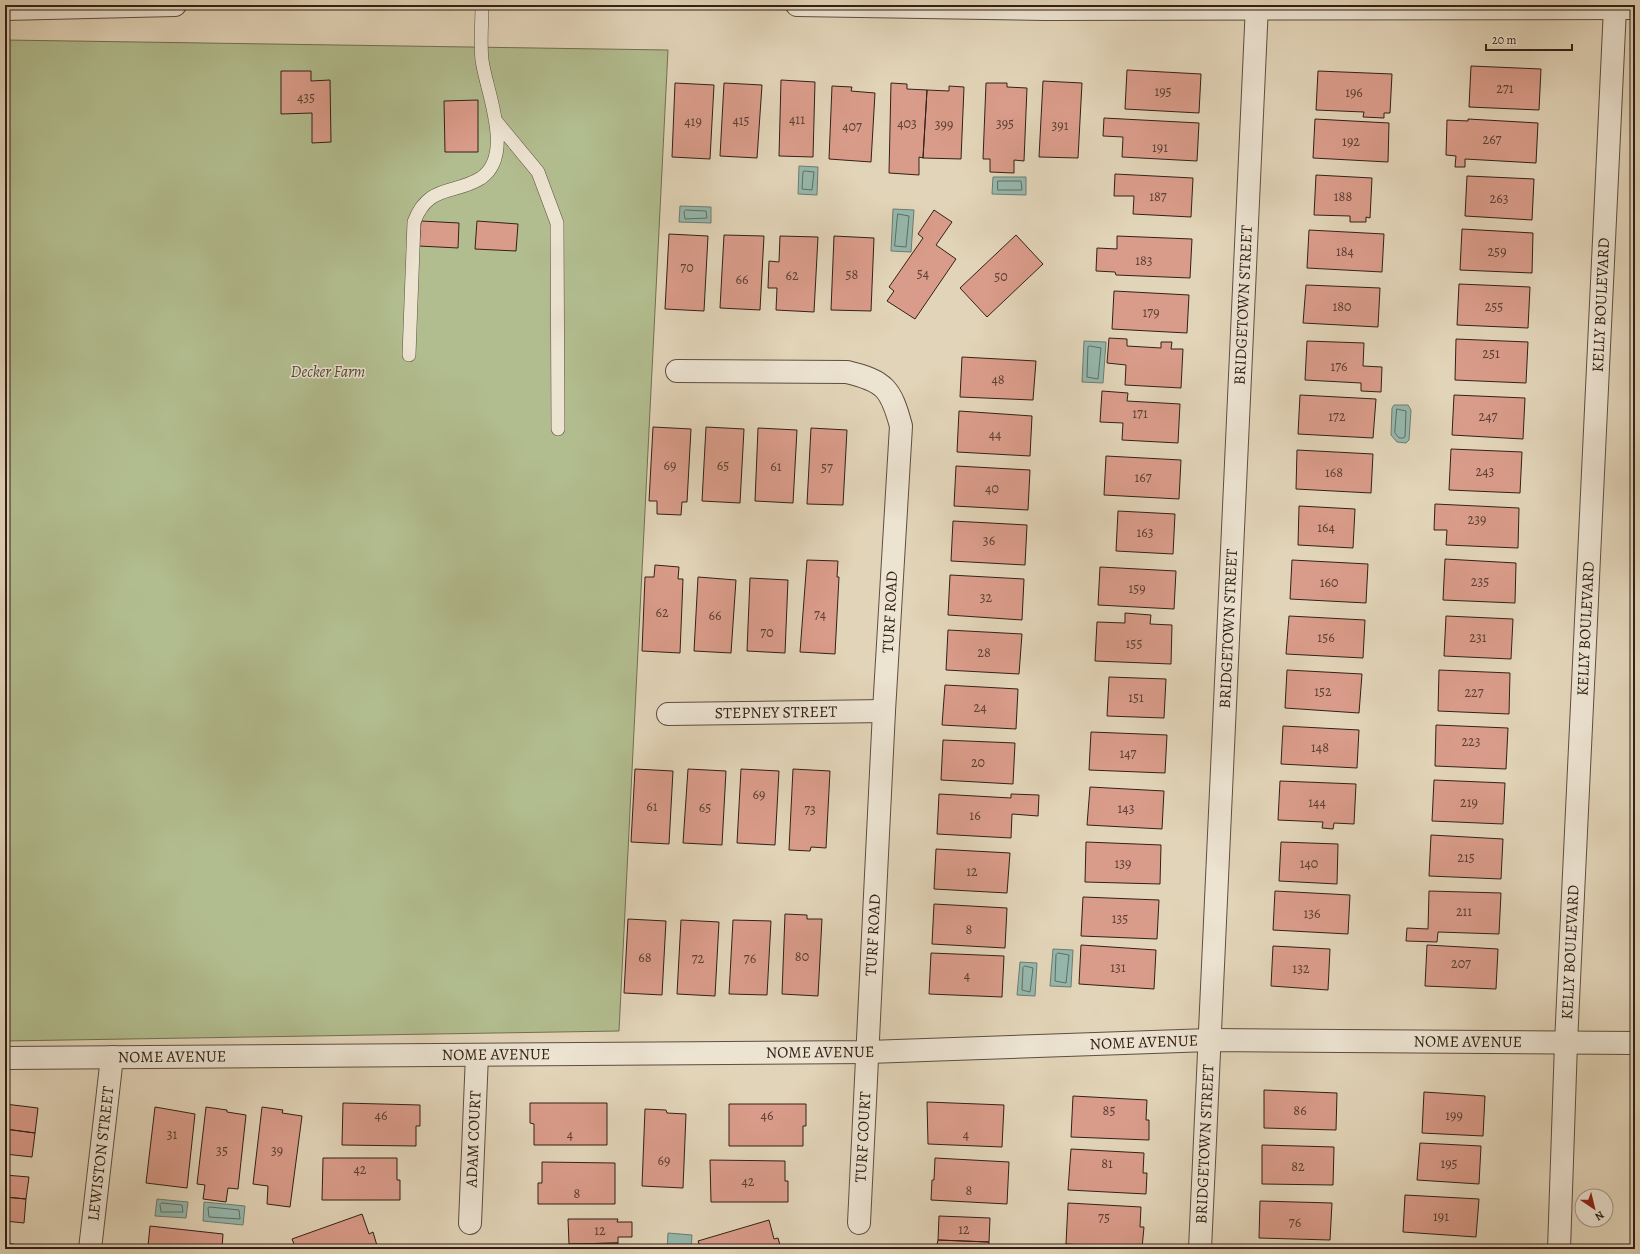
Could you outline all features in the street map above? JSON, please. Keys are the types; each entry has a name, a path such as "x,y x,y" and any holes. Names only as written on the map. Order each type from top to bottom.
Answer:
{"street":[{"path":"5,9 175,5"},
{"path":"797,5 1045,7 1533,6 1625,8"},
{"name":"BRIDGETOWN STREET","path":"1200,1249 1258,7"},
{"name":"KELLY BOULEVARD","path":"1559,1249 1566,1043 1625,8"},
{"name":"TURF ROAD","path":"677,371 847,372 868,377 886,388 895,405 901,426 884,711 868,1052"},
{"name":"STEPNEY STREET","path":"668,714 884,711"},
{"name":"NOME AVENUE","path":"5,1058 868,1052 1210,1040 1635,1043"},
{"name":"TURF COURT","path":"859,1223 868,1052"},
{"name":"ADAM COURT","path":"470,1223 477,1055"},
{"name":"LEWISTON STREET","path":"90,1249 112,1057"}],"lane":[{"path":"409,356 414,222 419,208 430,198 482,177 493,164 497,152 495,120 481,47 482,5"},
{"path":"495,120 538,172 557,223 558,429"}],"green space":[{"name":"Decker Farm","path":"5,40 668,50 619,1031 5,1041"}],"water":[{"path":"799,166 818,167 817,195 798,194"},
{"path":"993,177 1026,177 1026,195 992,194"},
{"path":"680,206 711,207 711,223 679,222"},
{"path":"893,209 914,210 911,252 891,251"},
{"path":"1084,341 1106,342 1103,383 1082,382"},
{"path":"1394,405 1408,405 1411,410 1409,440 1406,443 1397,442 1391,435 1392,408"},
{"path":"1053,949 1073,950 1071,987 1050,986"},
{"path":"1020,962 1037,963 1035,996 1017,995"},
{"path":"157,1199 188,1202 186,1218 155,1216"},
{"path":"204,1202 245,1206 243,1225 203,1221"},
{"path":"668,1233 692,1235 691,1249 667,1249"}],"building":[{"path":"1471,66 1541,69 1539,110 1469,107"},
{"path":"1127,70 1201,74 1199,113 1125,109"},
{"path":"281,71 311,71 311,81 330,80 331,142 312,143 312,113 281,114"},
{"path":"1318,71 1392,74 1390,113 1384,113 1384,118 1363,117 1364,112 1316,110"},
{"path":"781,80 815,82 813,157 779,156"},
{"path":"1043,81 1082,83 1078,158 1039,157"},
{"path":"675,83 714,85 710,159 672,157"},
{"path":"724,83 762,85 757,158 720,156"},
{"path":"891,83 907,84 907,89 927,90 923,158 919,157 919,175 889,173"},
{"path":"986,83 1007,83 1007,87 1027,88 1024,161 1014,160 1014,173 990,172 990,159 983,159"},
{"path":"832,86 852,87 851,91 875,93 871,162 829,159"},
{"path":"949,86 964,87 961,159 923,158 927,90 949,91"},
{"path":"478,100 478,152 445,152 444,101"},
{"path":"1104,118 1199,123 1197,161 1122,157 1123,137 1103,136"},
{"path":"1315,119 1389,123 1388,162 1313,158"},
{"path":"1468,119 1538,123 1536,163 1465,159 1465,167 1455,167 1456,156 1446,155 1447,120 1468,121"},
{"path":"1115,174 1193,178 1191,217 1133,214 1134,196 1114,196"},
{"path":"1316,175 1372,178 1370,218 1366,217 1366,222 1350,222 1350,216 1314,215"},
{"path":"1467,176 1534,179 1532,220 1465,216"},
{"path":"934,210 952,222 936,245 956,259 915,319 887,301 894,291 889,287 923,238 918,234"},
{"path":"421,221 459,223 458,248 419,246"},
{"path":"477,221 518,224 516,251 475,249"},
{"path":"1462,229 1533,233 1532,273 1460,270"},
{"path":"1309,230 1384,234 1382,272 1307,268"},
{"path":"669,234 708,236 704,311 665,309"},
{"path":"724,235 764,236 760,310 720,308"},
{"path":"1016,235 1043,264 987,317 960,288"},
{"path":"780,236 818,237 814,312 776,310 777,288 768,288 769,261 779,262"},
{"path":"834,236 874,238 871,311 831,310"},
{"path":"1117,236 1192,239 1190,278 1116,275 1115,272 1096,271 1097,248 1117,249"},
{"path":"1459,284 1530,287 1528,328 1457,325"},
{"path":"1306,285 1380,288 1378,327 1303,323"},
{"path":"1114,291 1189,295 1187,333 1112,329"},
{"path":"1109,338 1127,339 1127,346 1161,348 1161,342 1172,342 1171,349 1183,349 1181,388 1125,385 1126,365 1107,363"},
{"path":"1456,339 1528,342 1526,383 1455,380"},
{"path":"1307,341 1364,343 1363,366 1382,367 1381,392 1361,391 1361,383 1305,380"},
{"path":"962,357 1036,361 1033,400 960,397"},
{"path":"1102,391 1128,393 1127,401 1180,404 1178,443 1122,440 1123,423 1100,422"},
{"path":"1300,395 1376,399 1373,438 1298,434"},
{"path":"1454,395 1525,398 1523,439 1452,435"},
{"path":"959,411 1032,416 1030,456 957,452"},
{"path":"653,427 691,429 687,502 682,502 681,515 657,514 657,501 649,501"},
{"path":"706,427 744,429 740,503 702,501"},
{"path":"758,428 797,430 793,503 755,501"},
{"path":"811,428 847,430 843,505 807,504"},
{"path":"1451,449 1522,452 1520,493 1449,490"},
{"path":"1297,450 1373,454 1371,493 1296,489"},
{"path":"1106,456 1181,460 1179,499 1104,495"},
{"path":"956,466 1030,470 1028,510 954,506"},
{"path":"1435,504 1519,508 1518,548 1446,545 1447,530 1434,530"},
{"path":"1299,506 1355,509 1353,548 1298,545"},
{"path":"1118,511 1175,514 1173,554 1116,551"},
{"path":"953,521 1027,525 1025,565 951,561"},
{"path":"1445,559 1516,563 1515,603 1443,600"},
{"path":"807,560 838,561 837,577 839,577 835,654 800,652"},
{"path":"1292,560 1368,564 1366,603 1290,599"},
{"path":"655,565 679,567 678,579 683,579 680,653 642,651 645,577 654,577"},
{"path":"1100,567 1176,571 1174,609 1098,605"},
{"path":"950,575 1024,579 1022,620 948,615"},
{"path":"698,577 736,580 731,653 694,651"},
{"path":"750,578 788,580 785,653 747,651"},
{"path":"1125,613 1151,615 1150,624 1172,625 1171,664 1095,661 1097,622 1125,623"},
{"path":"1289,616 1365,620 1363,658 1286,654"},
{"path":"1446,616 1513,619 1511,659 1444,656"},
{"path":"948,630 1022,634 1019,674 946,670"},
{"path":"1287,670 1362,674 1359,713 1285,708"},
{"path":"1439,670 1510,673 1509,714 1438,711"},
{"path":"1109,677 1166,679 1164,718 1107,716"},
{"path":"945,685 1018,689 1016,729 942,725"},
{"path":"1436,725 1508,728 1506,769 1435,766"},
{"path":"1283,726 1359,730 1357,768 1281,764"},
{"path":"1091,732 1167,735 1165,773 1089,770"},
{"path":"943,740 1015,743 1013,784 941,780"},
{"path":"635,769 673,771 669,844 631,842"},
{"path":"688,769 726,771 722,845 683,843"},
{"path":"741,769 779,771 775,845 737,843"},
{"path":"793,769 830,771 826,848 811,847 810,851 789,850"},
{"path":"1434,780 1505,783 1503,824 1432,821"},
{"path":"1280,781 1356,784 1354,824 1334,823 1333,829 1322,828 1323,822 1278,820"},
{"path":"1090,787 1164,791 1162,829 1087,825"},
{"path":"939,794 1011,798 1011,794 1039,795 1038,816 1012,814 1011,838 937,834"},
{"path":"1431,835 1503,839 1501,879 1429,876"},
{"path":"1086,842 1161,845 1160,884 1085,882"},
{"path":"1281,842 1338,844 1337,884 1279,881"},
{"path":"936,849 1010,853 1007,893 934,889"},
{"path":"1275,891 1350,895 1348,934 1273,930"},
{"path":"1429,891 1501,893 1499,934 1438,932 1437,942 1406,941 1407,928 1428,929"},
{"path":"1083,897 1159,900 1157,939 1081,936"},
{"path":"934,904 1007,908 1005,948 932,944"},
{"path":"785,914 807,915 807,919 822,919 818,996 782,994"},
{"path":"628,919 666,921 662,995 624,993"},
{"path":"681,920 719,922 715,996 677,994"},
{"path":"733,920 771,921 767,995 729,994"},
{"path":"1081,945 1156,950 1154,989 1079,984"},
{"path":"1427,945 1498,949 1496,989 1425,986"},
{"path":"1273,946 1330,949 1328,990 1271,986"},
{"path":"931,953 1004,956 1002,997 929,994"},
{"path":"1264,1090 1337,1093 1336,1130 1264,1128"},
{"path":"1424,1092 1485,1096 1483,1136 1422,1133"},
{"path":"1073,1096 1147,1100 1146,1120 1149,1120 1149,1140 1071,1137"},
{"path":"927,1102 1004,1105 1002,1147 928,1144"},
{"path":"343,1103 420,1105 420,1126 416,1126 416,1146 342,1145"},
{"path":"530,1103 607,1103 607,1145 534,1145 534,1124 530,1123"},
{"path":"5,1104 38,1108 35,1133 5,1129"},
{"path":"729,1104 806,1104 806,1126 803,1126 803,1146 729,1146"},
{"path":"155,1107 195,1114 187,1188 146,1183"},
{"path":"206,1107 246,1115 238,1189 228,1188 226,1202 203,1199 205,1185 197,1184"},
{"path":"262,1107 283,1110 282,1113 302,1116 290,1207 267,1204 268,1186 253,1184"},
{"path":"645,1109 666,1110 667,1113 686,1114 683,1188 642,1186"},
{"path":"5,1129 35,1133 32,1157 5,1154"},
{"path":"1420,1143 1481,1146 1479,1184 1417,1180"},
{"path":"1262,1145 1334,1147 1333,1185 1262,1184"},
{"path":"1071,1149 1144,1153 1143,1173 1147,1173 1146,1194 1068,1190"},
{"path":"323,1158 397,1158 397,1180 400,1180 400,1200 322,1200"},
{"path":"935,1158 1009,1162 1007,1204 931,1200"},
{"path":"710,1160 785,1161 785,1181 788,1181 788,1202 711,1202"},
{"path":"542,1162 615,1163 615,1204 538,1204 538,1183 542,1183"},
{"path":"5,1175 29,1177 26,1199 5,1197"},
{"path":"1405,1195 1479,1199 1476,1237 1403,1232"},
{"path":"5,1197 26,1199 24,1223 5,1221"},
{"path":"1634,1199 1635,1242 1632,1242"},
{"path":"1260,1201 1332,1203 1330,1240 1259,1238"},
{"path":"1068,1203 1141,1207 1140,1227 1144,1227 1142,1248 1066,1244"},
{"path":"362,1214 369,1234 373,1232 378,1249 296,1249 292,1239"},
{"path":"939,1216 990,1218 989,1242 938,1240"},
{"path":"568,1219 618,1219 617,1222 632,1222 632,1237 618,1237 618,1243 569,1244"},
{"path":"769,1220 774,1239 778,1238 781,1249 701,1249 698,1241"},
{"path":"150,1226 223,1234 222,1249 144,1249 145,1245 148,1246"},
{"path":"938,1240 989,1242 989,1249 936,1249"},
{"path":"5,1243 26,1246 26,1249 5,1249"},
{"path":"618,1243 618,1249 569,1249 569,1244"}]}
